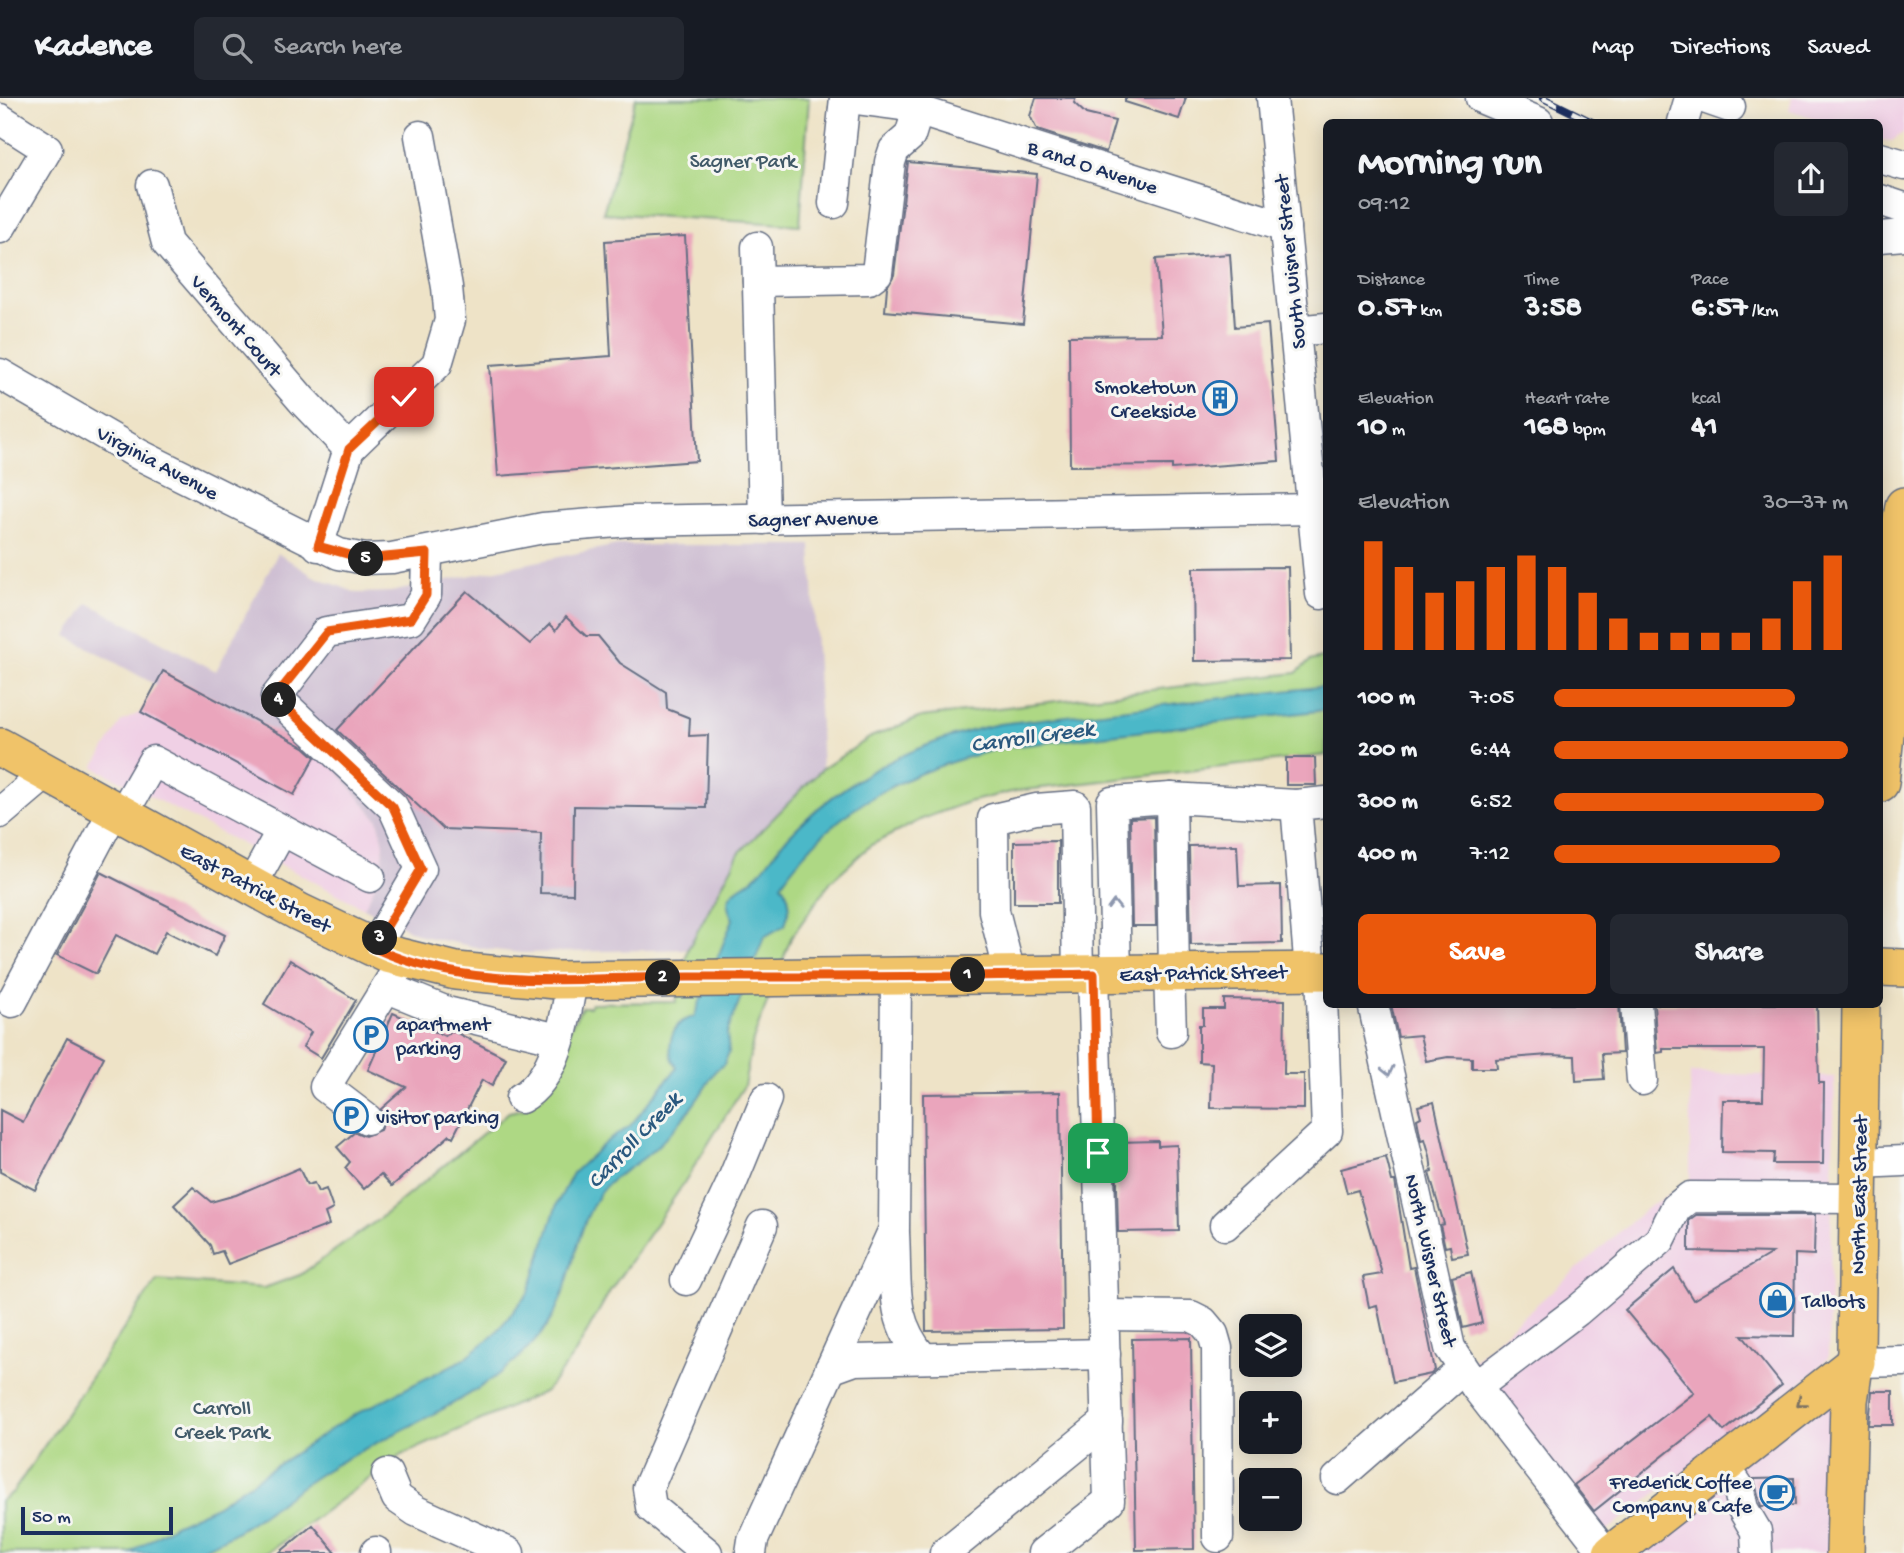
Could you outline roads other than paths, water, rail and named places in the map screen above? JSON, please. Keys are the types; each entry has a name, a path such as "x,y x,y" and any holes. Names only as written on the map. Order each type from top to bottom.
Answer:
{"main road":[{"path":"1883,754 1888,705 1893,583 1904,506"},
{"path":"1888,705 1904,666"},
{"name":"East Patrick Street","path":"0,747 389,965 507,977 572,980 1319,971"},
{"path":"1883,967 1904,968"},
{"name":"North East Street","path":"1845,1553 1849,1401 1856,1362 1861,1008"},
{"path":"1612,1553 1856,1362"}],"street":[{"name":"B and O Avenue","path":"847,98 909,107 1285,227"},
{"path":"834,203 847,98"},
{"name":"South Wisner Street","path":"1272,98 1321,594"},
{"path":"1481,98 1531,119"},
{"path":"1684,119 1690,98"},
{"path":"758,281 869,279 877,273 890,162 894,150 910,136 909,107"},
{"path":"0,119 47,149 0,228"},
{"path":"318,546 349,449 437,364 450,320 447,287 420,136"},
{"path":"1883,159 1904,165"},
{"name":"Vermont Court","path":"152,186 167,243 302,400 349,449"},
{"path":"1883,201 1904,208"},
{"path":"1883,237 1904,235"},
{"path":"757,247 764,519"},
{"path":"1295,331 1323,328"},
{"name":"Virginia Avenue","path":"0,374 140,455 318,546"},
{"name":"Sagner Avenue","path":"318,546 365,559 427,553 543,528 584,524 1313,509"},
{"path":"368,1119 325,1087 389,965 421,869 393,807 275,697 327,632 411,619 426,595 427,553"},
{"path":"12,1002 118,812 153,761 370,877"},
{"path":"0,813 47,773"},
{"path":"1171,797 1171,1032"},
{"path":"1010,974 994,911 993,819 1036,809 1171,797 1296,805 1323,802"},
{"path":"1096,974 1112,802"},
{"path":"1225,1225 1326,1131 1319,971 1296,805"},
{"path":"1042,1553 1109,1501 1096,974 1075,806"},
{"path":"251,886 282,830"},
{"path":"389,965 447,1012 558,1039"},
{"path":"896,976 894,1229 900,1324 906,1339 923,1358"},
{"path":"521,1098 528,1094 542,1075 558,1039 572,980"},
{"name":"North Wisner Street","path":"1374,1008 1450,1348 1469,1378 1605,1553"},
{"path":"1636,1008 1642,1080"},
{"path":"686,1280 730,1187 766,1099"},
{"path":"1337,1479 1469,1378 1577,1311 1660,1240 1676,1208 1690,1197 1858,1181 1904,1161"},
{"path":"707,1553 651,1507 648,1488 762,1226"},
{"path":"751,1553 753,1540 894,1229"},
{"path":"1103,1315 1191,1316 1203,1322 1213,1334 1218,1367 1218,1537"},
{"path":"830,1369 855,1360 1105,1354"},
{"path":"1856,1362 1904,1361"},
{"path":"945,1553 1107,1421"},
{"path":"1723,1464 1738,1486 1743,1509 1756,1531 1757,1553"},
{"path":"387,1474 397,1497 416,1511 509,1553"}],"water":[{"name":"Carroll Creek","path":"1323,686 1323,710 1007,747 909,778 852,811 826,831 781,884 789,903 785,925 764,937 727,1033 729,1052 724,1064 715,1071 693,1106 666,1138 600,1193 583,1227 567,1283 552,1318 520,1357 469,1394 328,1469 229,1536 193,1552 130,1553 174,1525 214,1507 348,1418 464,1359 495,1334 529,1292 557,1204 573,1173 606,1142 630,1126 677,1068 671,1053 674,1030 679,1024 694,1017 733,919 728,902 734,891 757,875 809,816 858,779 884,764 939,741 999,724"}],"railway":[{"path":"1543,98 1586,119"}],"place":[{"name":"Smoketown Creekside","path":"1220,398"},
{"name":"apartment parking","path":"371,1035"},
{"name":"visitor parking","path":"351,1116"},
{"name":"Talbots","path":"1777,1300"},
{"name":"Frederick Coffee Company & Cafe","path":"1777,1493"}],"park label":[{"name":"Sagner Park","path":"743,160"},
{"name":"Carroll Creek Park","path":"222,1419"}]}
